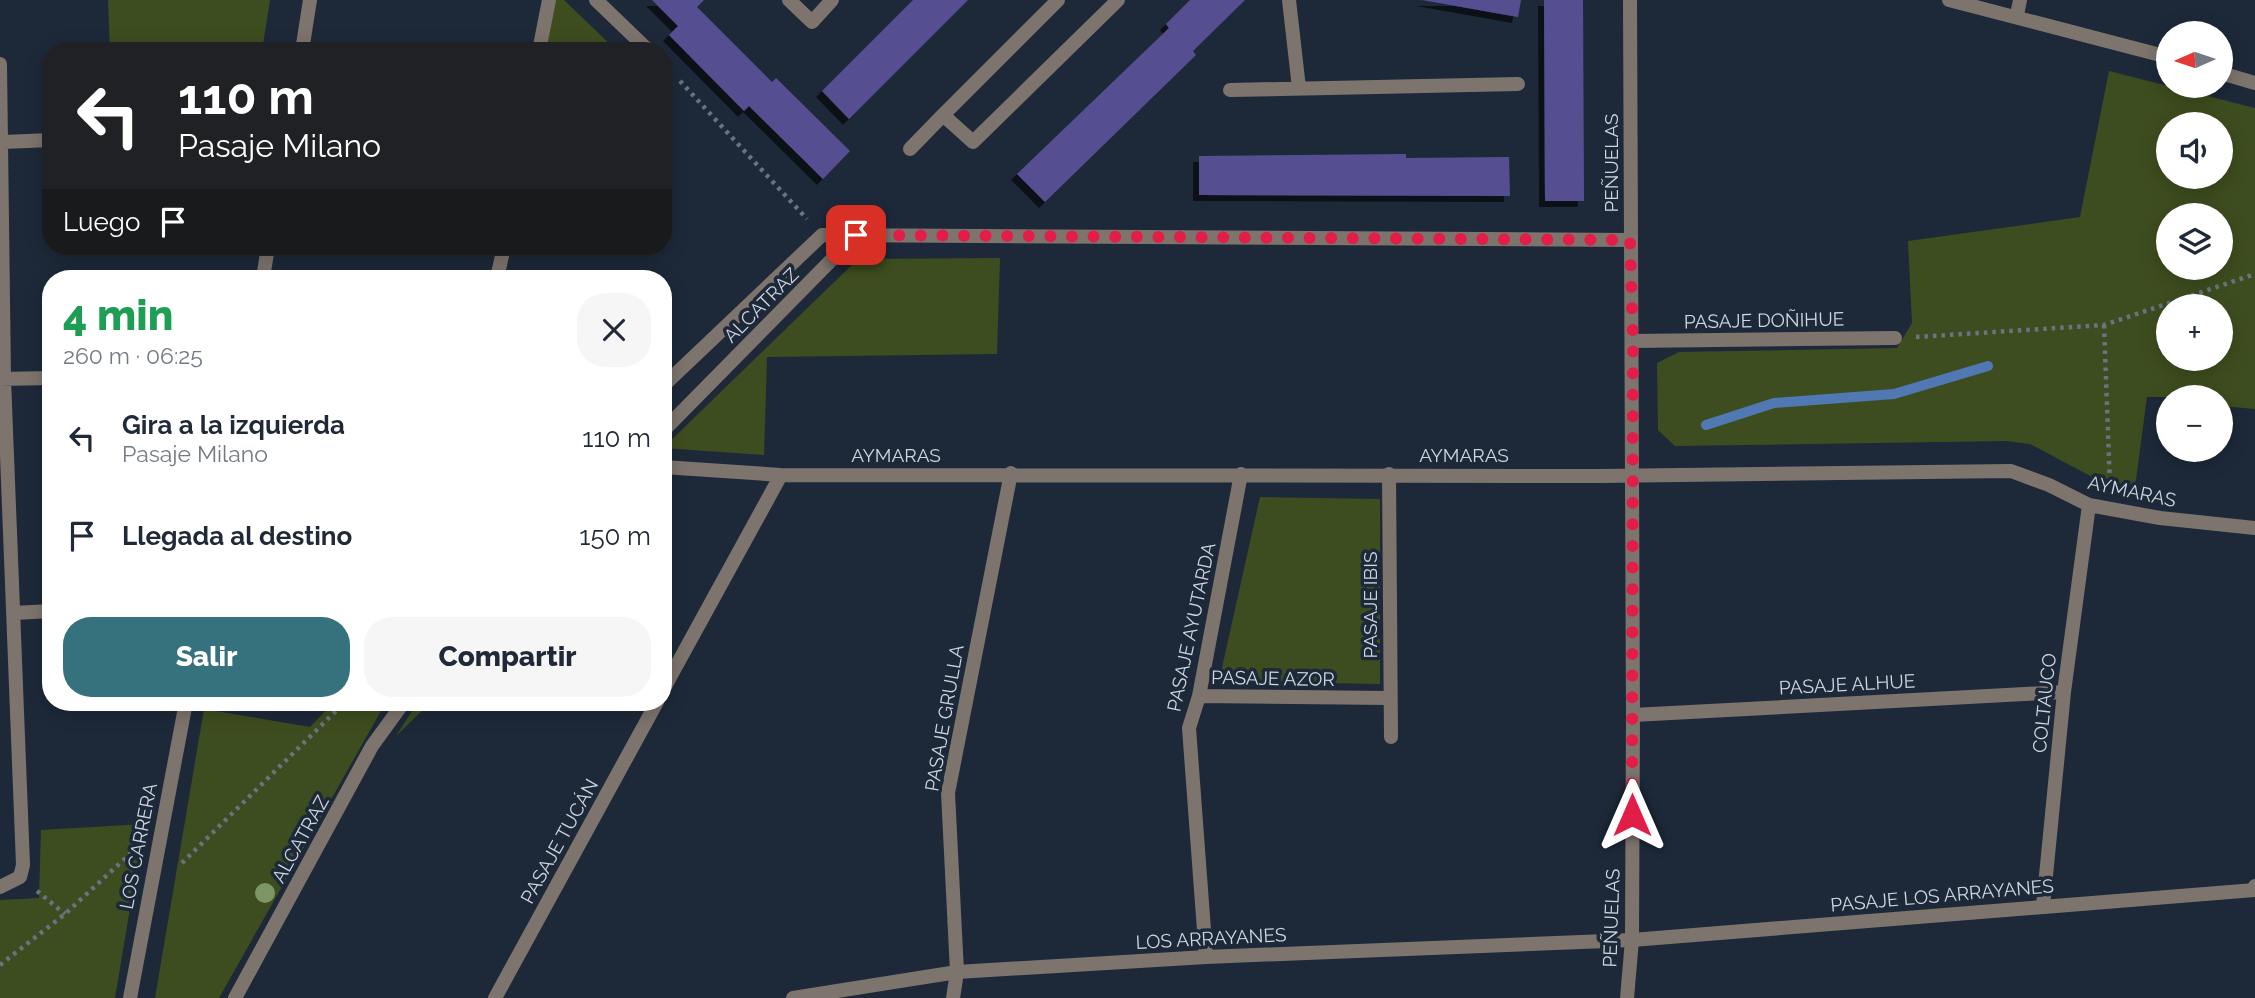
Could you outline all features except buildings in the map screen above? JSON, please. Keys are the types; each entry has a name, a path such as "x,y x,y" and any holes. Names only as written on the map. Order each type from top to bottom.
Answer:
{"street":[{"path":"303,42 310,0"},
{"path":"541,42 549,0"},
{"path":"596,0 640,42"},
{"path":"789,0 812,22 832,0"},
{"path":"910,149 1058,0"},
{"path":"943,115 973,142 1118,0"},
{"path":"1289,0 1299,88"},
{"name":"PEÑUELAS","path":"1626,998 1632,940 1633,715 1630,0"},
{"path":"1949,0 2017,15 2156,54"},
{"path":"2017,15 2020,0"},
{"path":"0,64 3,142 2,379 23,865 20,877 0,887"},
{"path":"2233,77 2255,83"},
{"path":"1230,90 1518,84"},
{"path":"3,142 42,140"},
{"path":"822,235 1630,240"},
{"name":"ALCATRAZ","path":"672,377 822,235"},
{"name":"ALCATRAZ","path":"672,422 856,235"},
{"name":"PASAJE DOÑIHUE","path":"1633,341 1895,338"},
{"path":"2,379 42,378"},
{"name":"AYMARAS","path":"672,468 781,475 1631,475 2011,471 2049,485 2089,505 2160,518 2255,528"},
{"name":"PASAJE GRULLA","path":"953,998 957,972 948,793 1012,473"},
{"name":"PASAJE AYUTARDA","path":"1206,957 1189,727 1199,696 1241,474"},
{"name":"PASAJE IBIS","path":"1389,474 1391,737"},
{"path":"672,674 781,475"},
{"name":"COLTAUCO","path":"2043,906 2064,692 2089,505"},
{"path":"13,612 42,611"},
{"name":"PASAJE ALHUE","path":"1633,715 2064,692"},
{"name":"PASAJE AZOR","path":"1199,696 1389,698"},
{"name":"LOS CARRERA","path":"130,998 184,711"},
{"name":"ALCATRAZ","path":"235,998 372,746 397,711"},
{"name":"PASAJE TUCÁN","path":"495,998 652,711"},
{"name":"PASAJE LOS ARRAYANES","path":"1632,940 2255,888"},
{"name":"LOS ARRAYANES","path":"793,998 957,972 1206,957 1632,940"}],"path":[{"path":"672,74 822,235"},
{"path":"1895,338 2104,326 2255,274"},
{"path":"2104,326 2111,508"},
{"path":"177,869 336,711"},
{"path":"0,965 65,914 162,823"},
{"path":"20,877 65,914"}],"green space":[{"path":"108,0 270,0 263,42 110,42"},
{"path":"555,0 564,0 608,42 548,42"},
{"path":"2109,71 2156,83 2156,98 2216,98 2255,108 2255,409 2233,407 2233,385 2156,385 2156,397 2147,397 2135,487 2096,479 2030,444 2006,441 1675,446 1658,430 1657,363 1679,352 1897,348 1912,323 1908,241 2080,217"},
{"path":"1000,258 997,354 767,357 764,455 672,449 672,439 858,259"},
{"path":"1260,497 1380,499 1380,684 1219,681"},
{"path":"204,711 310,727 325,711 381,711 219,998 155,998"},
{"path":"412,711 422,711 396,736"},
{"path":"144,824 115,998 0,998 0,900 39,898 41,830"}],"waterway":[{"path":"1706,425 1774,403 1894,394 1988,366"}],"route":[{"path":"856,235 1630,240 1633,341 1632,815"}]}
